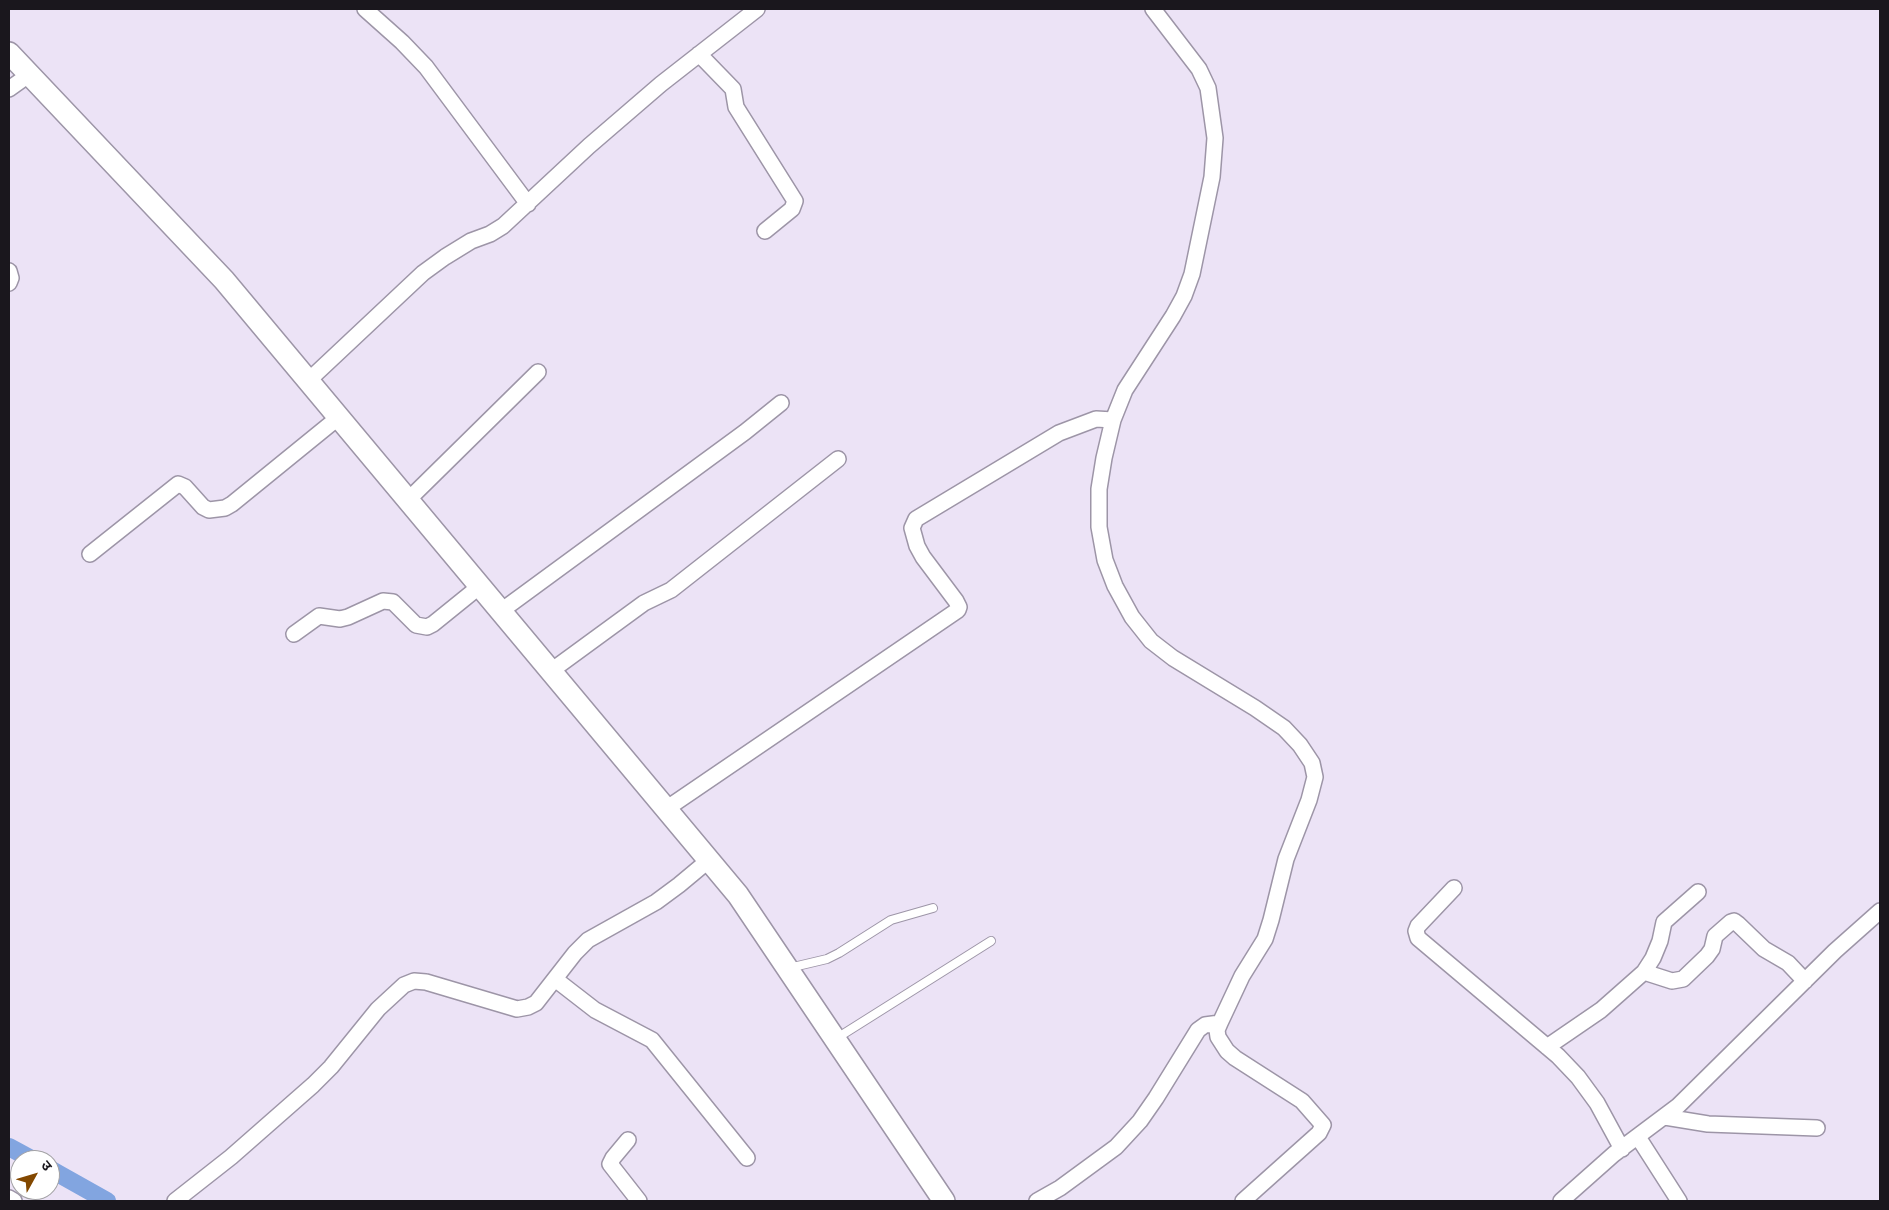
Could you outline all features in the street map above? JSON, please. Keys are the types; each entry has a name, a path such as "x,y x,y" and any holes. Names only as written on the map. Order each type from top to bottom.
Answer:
{"main road":[{"path":"9,53 224,280 709,860 738,896 788,968 944,1201"}],"street":[{"path":"364,9 402,42 426,67 528,204"},
{"path":"308,381 424,273 471,241 490,234 503,226 589,146 699,54 757,9"},
{"path":"1037,1201 1060,1188 1116,1147 1140,1121 1194,1036 1214,1024 1265,939 1286,859 1309,800 1315,777 1312,763 1300,745 1284,728 1255,708 1172,658 1151,641 1132,617 1115,586 1105,560 1099,527 1099,489 1113,420 1125,390 1174,316 1184,296 1192,274 1212,177 1215,138 1208,88 1199,68 1153,9"},
{"path":"699,54 733,89 736,107 795,201 792,210 765,231"},
{"path":"9,90 30,74"},
{"path":"9,271 11,278 9,283"},
{"path":"408,500 538,372"},
{"path":"501,611 745,432 781,403"},
{"path":"90,554 178,484 185,487 203,507 209,510 225,508 339,417"},
{"path":"666,809 958,610 956,601 923,557 912,528 916,519 1059,433 1096,420 1113,420"},
{"path":"551,671 644,603 671,590 838,459"},
{"path":"294,634 319,616 340,619 383,601 393,602 416,625 427,627 480,586"},
{"path":"175,1201 231,1156 313,1085 331,1067 378,1009 404,985 414,981 426,982 517,1008 528,1008 536,1003 575,953 588,940 656,902 709,860"},
{"path":"1454,888 1418,926 1416,931 1418,938 1547,1048 1578,1077 1597,1103 1622,1149"},
{"path":"1547,1048 1601,1010 1644,972 1656,950 1664,922 1698,892"},
{"path":"1561,1201 1697,1089 1717,1066 1880,911"},
{"path":"1644,972 1672,981 1683,979 1708,956 1719,932 1734,921 1764,949 1788,963 1805,982"},
{"path":"555,979 595,1010 648,1036 747,1158"},
{"path":"1214,1024 1218,1037 1227,1051 1302,1100 1323,1125 1319,1133 1243,1201"},
{"path":"1665,1117 1708,1124 1817,1128"},
{"path":"1638,1137 1679,1201"},
{"path":"628,1140 610,1164 639,1201"},
{"path":"9,1198 14,1201"}],"lane":[{"path":"788,968 826,959 839,953 891,920 933,908"},
{"path":"835,1039 991,941"}],"waterway":[{"path":"9,1147 15,1150"},
{"path":"60,1175 107,1201"}]}
